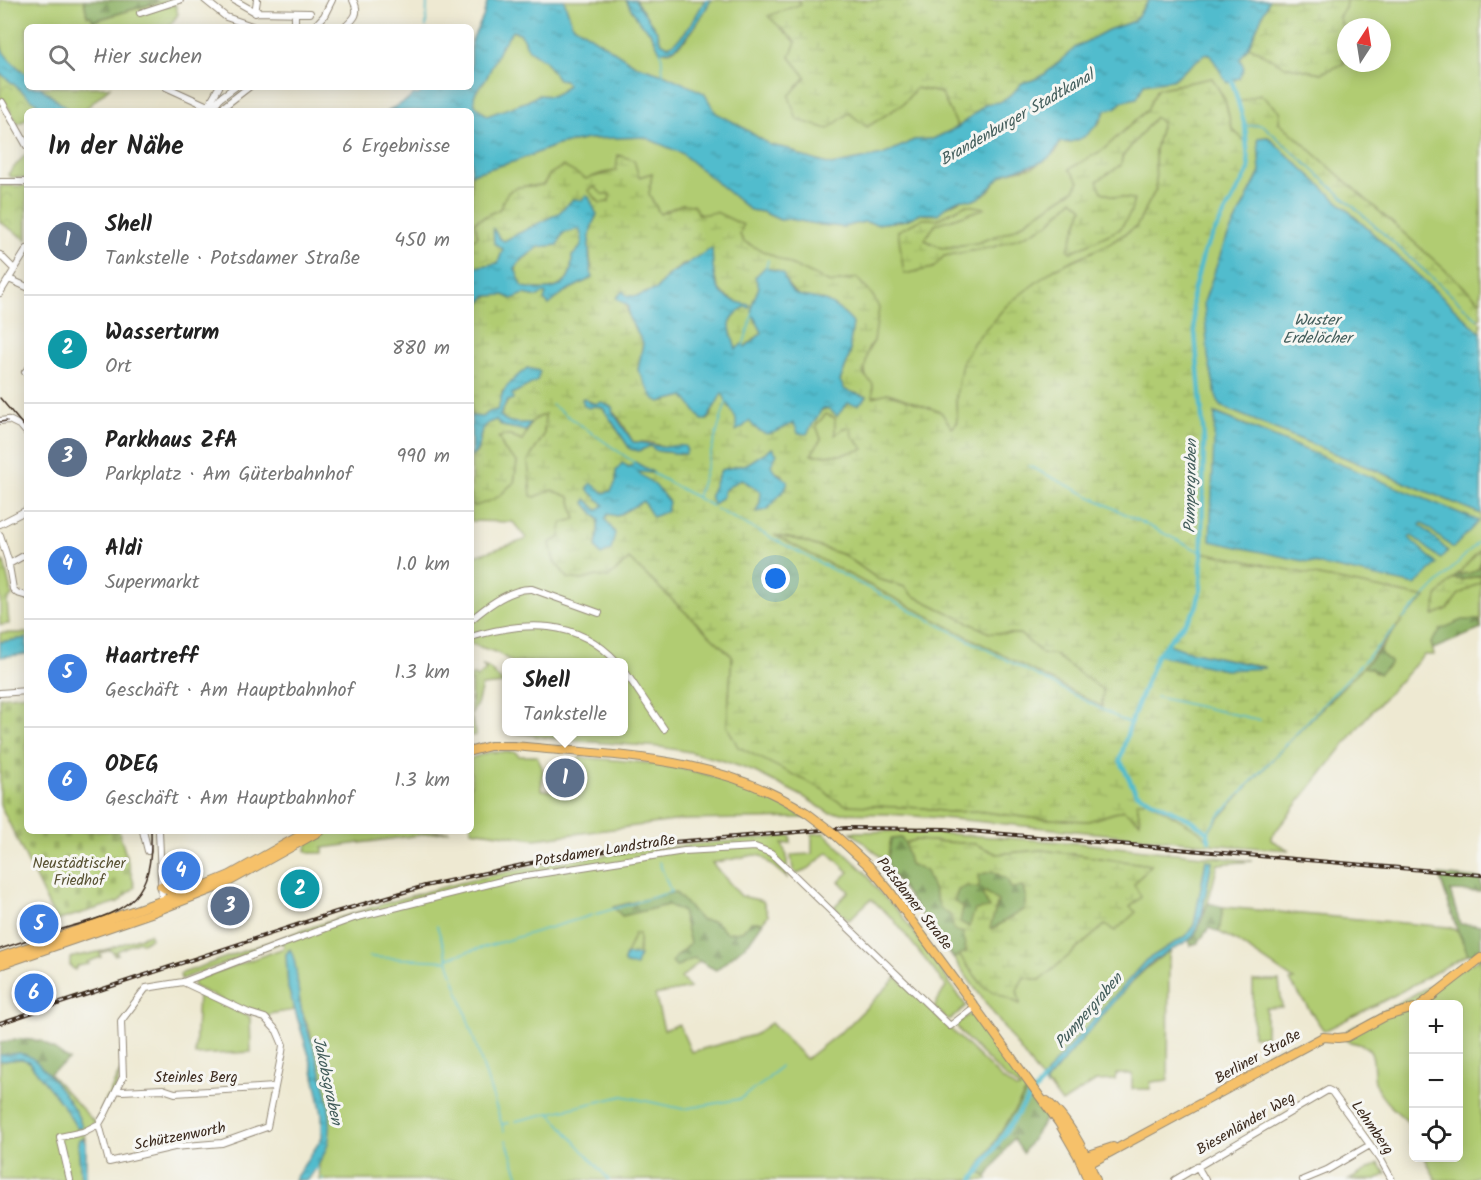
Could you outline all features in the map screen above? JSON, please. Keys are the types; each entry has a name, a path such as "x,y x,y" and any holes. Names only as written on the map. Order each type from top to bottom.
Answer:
{"main road":[{"name":"Potsdamer Straße","path":"474,749 514,746 693,765 748,782 789,801 807,813 832,832 868,866 889,890 1085,1162"},
{"path":"0,957 223,885 304,834"},
{"path":"0,965 162,905 313,834"},
{"path":"161,886 173,893 185,893"},
{"path":"1428,1000 1481,958"},
{"name":"Berliner Straße","path":"1085,1162 1169,1121 1323,1037 1344,1038 1384,1017 1409,1009"},
{"path":"1085,1162 1088,1180"},
{"path":"1085,1162 1096,1180"}],"street":[{"path":"140,13 180,0"},
{"path":"205,0 229,18 250,24"},
{"path":"234,0 255,12 310,13"},
{"path":"255,12 257,0"},
{"path":"317,24 324,16 332,0"},
{"path":"348,24 358,10 353,0"},
{"path":"295,13 295,24"},
{"path":"172,90 208,108"},
{"path":"213,108 218,90"},
{"path":"213,108 220,98 231,90"},
{"path":"215,108 244,90"},
{"path":"2,102 24,141"},
{"path":"0,182 24,182"},
{"path":"0,293 24,253"},
{"path":"0,255 14,268"},
{"path":"9,279 24,286"},
{"path":"0,421 24,423"},
{"path":"0,524 24,512"},
{"path":"0,535 9,564 13,589 24,595"},
{"path":"9,564 24,556"},
{"path":"474,617 487,606 524,589 532,589 599,613"},
{"path":"474,636 518,627 560,628 594,642 613,658"},
{"path":"628,676 664,729"},
{"path":"0,693 24,691"},
{"path":"144,834 148,851"},
{"path":"159,834 162,905"},
{"name":"Potsdamer Landstraße","path":"181,983 354,918 471,888 552,871 684,851 755,847 771,853 950,1026 975,1007"},
{"path":"70,1180 60,1137 83,1132 99,1124 118,1090 123,1070 122,1018 143,989 181,983"},
{"name":"Schützenworth","path":"99,1124 109,1162 174,1147 222,1143 267,1127 283,1046 272,1024 265,1018 181,983"},
{"name":"Steinles Berg","path":"118,1090 164,1089 175,1093 274,1088"},
{"name":"Lehmberg","path":"1330,1090 1392,1180"},
{"name":"Biesenländer Weg","path":"1175,1180 1330,1090"},
{"path":"1303,1180 1327,1170 1370,1145"},
{"path":"1197,1166 1205,1180"}],"green space":[{"path":"0,0 84,0 87,16 91,16 93,21 156,3 156,0 177,0 166,4 158,3 166,7 175,4 178,14 171,24 24,24 24,73 3,52"},
{"path":"84,0 156,0 157,2 93,21 91,16 87,16"},
{"path":"564,0 626,0 659,45 667,52 687,37 711,0 798,0 802,3 796,42 790,57 806,77 849,113 903,104 916,88 941,93 958,127 933,139 914,140 883,155 831,165 801,156 789,149 770,145 716,113 704,93 663,74 635,65 602,44 572,24"},
{"path":"635,0 705,0 685,33 668,46 661,42 657,31"},
{"path":"798,0 1149,0 1134,21 1108,30 1076,47 1045,74 1022,83 1000,102 986,104 958,127 941,93 916,88 903,104 867,127 849,113 828,129 797,120 789,96 806,77 790,57 796,42 768,16 801,4"},
{"path":"1269,0 1346,0 1345,8 1340,18 1337,18 1337,67 1322,73 1284,66 1249,46"},
{"path":"1346,0 1481,0 1481,302 1279,122 1280,111 1260,94 1239,102 1245,126 1263,125 1481,322 1481,333 1268,137 1258,138 1260,172 1224,244 1220,406 1481,514 1481,549 1459,573 1481,561 1481,575 1462,580 1448,609 1458,595 1481,581 1481,629 1478,620 1431,643 1434,655 1424,655 1365,719 1271,837 1271,840 1289,850 953,819 888,814 829,813 804,797 755,772 690,752 660,747 538,736 628,736 628,658 506,658 474,645 474,556 526,538 513,522 474,521 474,505 500,496 507,487 514,483 517,462 504,450 499,437 508,435 522,441 532,421 545,413 544,435 528,461 535,497 552,490 570,497 576,520 567,521 560,538 550,543 554,561 568,578 582,580 597,576 608,578 629,559 732,656 727,726 824,790 832,798 947,812 976,811 1032,818 1088,821 1124,810 1140,821 1137,801 1147,800 1198,830 1208,839 1207,832 1363,667 1370,668 1375,673 1385,657 1380,652 1382,647 1403,619 1425,598 1201,552 1204,440 1192,297 1204,251 1249,170 1247,143 1232,129 1225,100 1212,78 1157,89 1147,110 1103,150 1070,169 1079,181 1074,190 1013,230 977,243 941,248 923,239 936,224 985,208 965,205 937,219 922,219 898,231 944,256 993,247 1048,224 1073,199 1083,208 1068,250 1071,252 1120,229 1131,212 1115,197 1102,192 1096,181 1121,165 1122,157 1155,117 1162,122 1155,150 1156,189 1136,227 1109,244 1054,269 956,396 957,423 951,429 941,412 888,393 873,397 867,382 865,362 874,341 857,278 830,283 744,242 740,235 682,204 660,214 649,194 652,173 639,177 616,171 586,179 550,174 543,185 511,190 503,200 500,209 474,222 474,173 516,161 557,145 588,139 644,137 681,152 750,210 763,212 780,220 789,219 843,227 864,222 877,224 906,220 919,214 930,215 962,199 974,200 988,192 997,179 1008,172 1033,167 1056,152 1060,142 1069,143 1098,125 1106,110 1115,108 1123,101 1137,98 1144,83 1172,80 1205,54 1211,54 1215,59 1240,59 1249,46 1284,66 1322,73 1337,67 1337,72 1391,72 1391,18 1340,18","holes":["1216,413 1478,521 1419,525 1448,551 1441,558 1411,534 1409,538"]},
{"path":"512,30 520,33 529,50 545,61 558,79 566,80 567,85 552,96 538,95 487,116 475,105 474,96"},
{"path":"0,73 42,108 24,108 24,121 18,124 4,100 0,100"},
{"path":"1212,78 1225,100 1232,129 1247,143 1249,170 1204,251 1192,297 1204,440 1202,552 1426,598 1403,619 1363,667 1252,781 1207,832 1209,840 1198,830 1147,800 1137,802 1140,822 1123,810 1088,821 1032,818 976,811 947,812 924,808 846,805 832,798 824,790 738,747 727,726 732,656 629,559 608,578 597,576 582,580 568,578 554,561 550,543 560,538 562,523 576,519 570,497 552,490 535,497 531,496 528,461 544,435 545,414 532,421 522,441 508,435 499,437 504,450 517,462 514,483 493,499 474,505 474,455 479,448 484,427 496,420 502,426 526,430 530,423 509,422 500,415 512,394 536,381 540,371 527,368 502,392 501,404 497,410 483,417 474,416 474,308 486,296 504,295 512,299 524,294 538,297 543,293 546,294 549,305 564,292 592,278 589,245 592,223 582,200 573,199 559,213 504,241 494,230 503,249 498,263 476,267 474,239 478,236 474,222 500,209 503,200 511,190 543,185 550,174 563,166 586,179 616,171 618,155 634,160 639,177 652,173 649,194 660,214 682,204 693,205 700,215 716,212 743,225 740,235 744,242 830,283 857,278 873,296 879,308 874,341 868,349 864,375 873,384 873,397 888,393 941,412 952,428 957,423 956,396 962,363 974,342 1008,304 1054,269 1109,244 1136,227 1156,189 1155,150 1162,122 1155,117 1122,157 1121,165 1097,181 1102,192 1115,197 1134,199 1131,212 1120,229 1071,252 1068,250 1083,208 1073,199 1048,224 1024,236 993,247 944,256 933,268 904,274 898,231 922,219 938,219 965,205 986,208 936,224 924,240 942,248 977,243 1013,230 1074,190 1079,181 1069,169 1103,150 1147,110 1157,89","holes":["595,187 602,194 610,194 609,202 600,203 588,190","685,263 714,273 721,291 745,306 734,316 730,325 736,350 744,347 762,333 752,308 759,287 785,281 800,296 827,302 853,323 850,354 840,381 845,390 866,397 829,409 749,420 743,427 736,419 722,392 708,420 684,396 661,402 638,370 643,343 629,318 623,292 627,296 638,296 657,289 667,276","582,399 604,406 614,413 633,442 649,442 684,454 657,451 650,446 639,451 630,449 603,408","826,414 835,418 835,435 844,428 851,428 852,436 864,449 840,455 811,455 821,439 816,425","772,448 770,465 775,472 783,475 756,511 760,503 761,492 741,479 723,490 723,496 713,505 710,495 721,470 747,464","629,467 652,473 636,471 640,475 643,501 617,516 608,514 604,519 596,547 599,520 585,503 586,500 597,511 605,505 587,489 604,493 611,491 616,482 616,471","774,535 799,540 844,555 878,579 905,587 912,595 990,633 1020,634 1043,654 1053,654 1103,690 1102,707","1166,643 1185,650 1264,667 1157,655"]},
{"path":"44,90 107,90 86,108 66,108"},
{"path":"1260,94 1280,111 1279,122 1481,302 1481,317 1478,319 1263,125 1245,126 1239,102"},
{"path":"24,156 24,178 10,177 8,174"},
{"path":"0,186 24,186 24,238 0,222"},
{"path":"595,187 611,194 609,202 600,203 587,190"},
{"path":"474,222 478,236 474,239"},
{"path":"579,229 582,244 572,256 569,276 564,282 551,289 523,287 516,272 518,264 538,247 558,245 562,233"},
{"path":"826,414 836,418 835,434 844,428 851,428 852,436 865,450 840,455 810,456 821,439 816,425"},
{"path":"771,534 799,540 844,555 878,579 905,587 912,595 990,633 1020,634 1043,654 1053,654 1103,690 1102,707"},
{"path":"1481,549 1479,568 1470,573 1458,574"},
{"path":"0,561 4,562 12,596 7,601 9,624 0,625"},
{"path":"1481,561 1481,575 1462,580 1453,579 1458,574 1470,573 1479,568"},
{"path":"1481,575 1481,581 1458,595 1448,609 1434,615 1437,596 1453,579 1463,580"},
{"path":"1463,620 1479,620 1481,629 1433,649 1431,643 1441,629"},
{"path":"0,633 24,633 24,638 0,642"},
{"path":"1382,647 1382,654 1390,661 1390,664 1379,674 1370,668 1363,667"},
{"path":"482,665 490,669 502,684 482,686 474,710 474,675 477,678 486,670"},
{"name":"Neustädtischer Friedhof","path":"24,694 24,834 120,834 135,887 118,902 56,921 0,804 0,697"},
{"path":"490,752 515,752 519,756 537,756 543,770 541,790 576,793 579,757 680,768 737,785 779,803 805,818 682,820 535,839 474,830 474,757"},
{"path":"908,831 1077,843 1252,861 1218,864 1208,903 1202,914 1212,861 1206,860 1194,925 1186,936 1146,960 1042,1080 953,958 959,955 984,987 1020,1004 1017,990 1024,977 1040,980 1105,925 1135,912 1130,907 1134,884 1151,865 1042,850 997,854 975,844 915,840 905,843 901,838 891,840 887,862 851,832"},
{"path":"824,833 866,873 878,891 900,913 966,1006 951,1019 947,1019 934,1007 946,986 893,919 871,899 849,920 834,907 849,891 839,882 849,872 828,852 807,870 797,874 793,870 791,855 812,854 812,834"},
{"path":"321,834 427,834 323,848 323,853 309,853 306,850 308,841"},
{"path":"791,836 791,843 782,844 787,856 787,878 761,856 754,855 712,863 741,896 763,901 768,915 763,922 751,923 742,931 726,933 716,922 701,920 675,892 622,916 668,905 682,911 694,958 700,961 681,978 690,988 655,995 664,1030 679,1024 691,1052 754,1035 771,1023 806,1059 848,1026 897,977 1002,1079 1016,1089 1020,1088 1006,1078 962,1034 956,1025 968,1015 974,1015 1029,1090 977,1171 988,1180 320,1180 319,1164 328,1141 310,1031 301,1009 294,959 289,950 286,954 288,988 295,1010 269,1014 269,1018 248,1012 193,986 194,980 284,948 283,942 181,979 180,974 280,938 380,905 448,886 575,860 661,848","holes":["635,933 639,934 639,951 624,961"]},
{"path":"901,838 905,843 910,864 926,871 941,909 950,915 963,933 966,953 953,958 893,875 887,862 891,839"},
{"path":"915,840 975,844 997,854 1042,850 1151,865 1134,884 1141,897 1130,907 1136,912 1115,931 1105,925 1040,980 1024,977 1017,990 1020,1004 984,987 959,955 966,952 963,933 954,930 950,915 941,909 926,871 910,864 905,843","holes":["992,871 1007,879 1011,888 1023,887 1026,898 1024,909 993,929 990,928 998,901 985,892 982,893 989,908 975,910 969,927 960,922 963,907 954,901 958,890 967,886 979,888 979,875"]},
{"path":"992,871 1023,887 1026,898 1024,909 992,929 989,928 998,901 986,892 982,893 989,908 969,927 959,922 954,902 958,890 979,875"},
{"path":"1439,875 1481,879 1481,892 1450,891 1460,924 1481,925 1481,958 1468,954"},
{"path":"675,892 701,920 716,922 726,933 742,931 751,922 763,922 749,942 716,970 694,958 676,967 672,961 690,943 682,911 668,905 622,916 613,907"},
{"path":"1208,903 1223,907 1219,932 1209,928 1198,943 1191,946 1189,940 1198,929"},
{"path":"1223,907 1449,927 1458,931 1468,954 1324,1031 1290,981 1294,980 1219,932"},
{"path":"635,933 639,934 639,955 626,955"},
{"path":"149,934 151,938 115,952 118,954 114,955 110,950 100,953 101,957 87,962 89,964 77,966 75,970 70,966 70,959 73,957 103,951"},
{"path":"1172,949 1169,955 1168,1080 1151,1082 1150,1089 1132,1089 1132,1074 1116,1074 1115,1080 1096,1081 1062,1103 1050,1087 1046,1086 1046,1082 1120,994 1154,962"},
{"path":"1481,958 1481,1175 1467,1180 1436,1180 1427,1162 1463,1162 1463,1000 1409,1000 1409,1123 1387,1103 1380,1093 1375,1083 1373,1059 1369,1050 1346,1040 1345,1034 1348,1030"},
{"path":"1253,981 1279,981 1282,1007 1266,1008 1266,1036 1253,1037"},
{"path":"198,993 250,1017 251,1052 195,1055"},
{"path":"20,1039 42,1041 69,1060 47,1075 32,1059 16,1054 0,1055 0,1043"},
{"path":"22,1059 28,1061 62,1104 77,1128 68,1099 47,1075 49,1073 95,1123 84,1134 86,1144 83,1138 78,1143 81,1180 0,1180 0,1061"},
{"path":"121,1069 112,1096 96,1121"},
{"path":"1029,1090 1046,1118 1023,1153 1013,1138 987,1177 977,1171"},
{"path":"1379,1163 1386,1174 1376,1180 1349,1180"}],"water":[{"name":"Brandenburger Stadtkanal","path":"488,0 564,0 572,24 635,65 663,74 704,93 716,113 770,145 789,149 801,156 831,165 883,155 914,140 933,139 958,127 986,104 1000,102 1022,83 1045,74 1076,47 1108,30 1134,21 1149,0 1269,0 1249,46 1240,59 1244,68 1239,78 1227,83 1210,54 1205,54 1172,80 1144,84 1137,98 1123,101 1115,108 1106,110 1088,134 1075,141 1060,142 1049,158 1042,162 1003,175 976,199 959,200 938,214 919,214 906,220 877,224 864,222 843,227 789,219 780,220 763,212 750,210 681,153 644,137 588,139 557,145 516,161 474,173 474,108 393,108 423,90 474,90 474,36","holes":["512,31 520,33 529,50 545,61 558,79 565,80 567,85 552,96 538,95 487,116 475,105 474,96 487,77 500,48"]},
{"path":"626,0 635,0 657,31 661,42 668,46 685,32 705,0 711,0 683,41 668,51 660,51 651,33 638,20"},
{"path":"0,46 9,59 24,72 24,90 44,90 66,108 42,108 0,73"},
{"name":"Wuster Erdelöcher","path":"1268,137 1481,333 1481,514 1220,406 1208,357 1204,302 1224,244 1260,172 1258,138"},
{"path":"586,195 589,197 597,215 589,238 592,278 564,292 549,305 544,300 546,294 544,293 538,297 524,294 512,299 504,295 486,296 474,308 474,264 476,267 498,263 503,249 494,243 493,228 499,238 504,241 559,213 573,199 582,200","holes":["579,229 582,244 572,256 569,276 564,282 551,289 523,287 515,269 522,260 538,247 558,245 563,233"]},
{"path":"712,248 715,279 722,293 728,298 750,305 749,308 745,307 738,312 731,320 730,330 736,349 742,344 745,347 762,333 752,312 752,305 759,287 755,277 765,267 783,273 795,294 827,302 853,323 850,354 840,381 845,390 867,397 858,405 848,403 837,416 829,409 822,409 807,434 798,433 794,423 770,434 760,432 749,421 736,431 736,419 722,393 707,420 702,420 684,396 660,402 653,398 638,370 643,343 629,318 628,306 616,298 623,291 627,296 638,296 657,289 667,276"},
{"path":"527,368 540,371 537,381 512,394 513,399 507,401 500,415 510,422 530,423 526,431 502,426 496,420 488,423 481,431 474,454 474,416 483,417 497,410 506,387"},
{"path":"582,399 592,403 602,402 613,408 612,411 633,442 661,447 685,446 687,451 685,454 657,451 650,446 639,451 630,449 603,408 584,406"},
{"path":"1215,413 1479,521 1453,548 1422,523 1420,525 1448,551 1441,559 1411,535 1409,538 1437,564 1415,585 1210,541"},
{"path":"772,448 777,454 771,465 775,472 788,481 785,489 767,510 756,512 761,492 741,479 724,490 723,496 713,505 710,495 721,470 747,464"},
{"path":"635,462 654,473 637,472 655,485 669,502 667,511 653,517 643,501 617,516 608,514 605,519 615,533 611,550 601,555 596,548 599,520 585,503 586,499 597,510 604,505 587,489 591,483 604,493 611,491 616,482 616,471 622,463 629,467"},
{"path":"24,638 24,654 0,657 0,642"},
{"path":"1166,643 1185,650 1266,668 1225,670 1157,655"},
{"path":"1206,860 1212,861 1202,914 1194,935 1154,960 1133,980 1046,1082 1046,1086 1042,1080 1053,1065 1146,960 1186,936 1194,925"},
{"path":"290,949 296,970 301,1008 329,1107 328,1145 308,1180 294,1180 322,1138 322,1114 312,1065 288,988 286,954"},
{"path":"626,955 639,955 636,966 625,964"},
{"path":"19,1053 31,1057 53,1080 75,1110 82,1127 77,1128 62,1104 28,1061 22,1059 0,1061 0,1055"},
{"path":"83,1138 86,1144 86,1180 81,1180 78,1143 79,1139"}],"waterway":[{"path":"426,24 427,0"},
{"path":"661,51 663,74"},
{"name":"Pumpergraben","path":"1209,840 1207,832 1193,821 1136,793 1120,760 1130,724 1157,655 1191,616 1196,608 1201,588 1204,440 1192,297 1204,251 1249,170 1245,126 1232,81"},
{"path":"1245,126 1263,125 1478,319"},
{"path":"766,268 768,260"},
{"path":"743,346 753,313"},
{"path":"697,498 727,399"},
{"path":"552,405 635,463"},
{"path":"1029,466 1201,552"},
{"path":"652,473 712,506"},
{"path":"716,509 1130,724"},
{"path":"1403,619 1481,539"},
{"path":"1207,832 1220,815 1395,628"},
{"path":"1156,697 1260,720"},
{"path":"447,958 671,892 659,862"},
{"path":"437,926 504,1131"},
{"path":"369,957 448,961"},
{"path":"550,1113 623,1096 683,1109 740,1099 766,1081 780,1066"},
{"name":"Pumpergraben","path":"973,1180 1027,1100 1045,1079"},
{"path":"516,1121 550,1113 609,1180"},
{"path":"502,1124 509,1123"},
{"path":"506,1140 520,1180"},
{"path":"316,1166 319,1172"}],"tram line":[{"path":"0,398 24,426"},
{"path":"0,422 7,421"},
{"path":"0,949 110,914 123,906 142,886 148,871 151,834"}],"railway":[{"path":"0,1023 336,912 425,886 550,859 661,843 847,828 945,829 1481,875"}],"place":[{"name":"Shell","path":"565,778"},
{"name":"Aldi","path":"181,871"},
{"name":"Wasserturm","path":"300,889"},
{"name":"Parkhaus ZfA","path":"230,906"},
{"name":"Haartreff","path":"39,924"},
{"name":"ODEG","path":"34,993"}],"water label":[{"name":"Jakobsgraben","path":"327,1081"}]}
